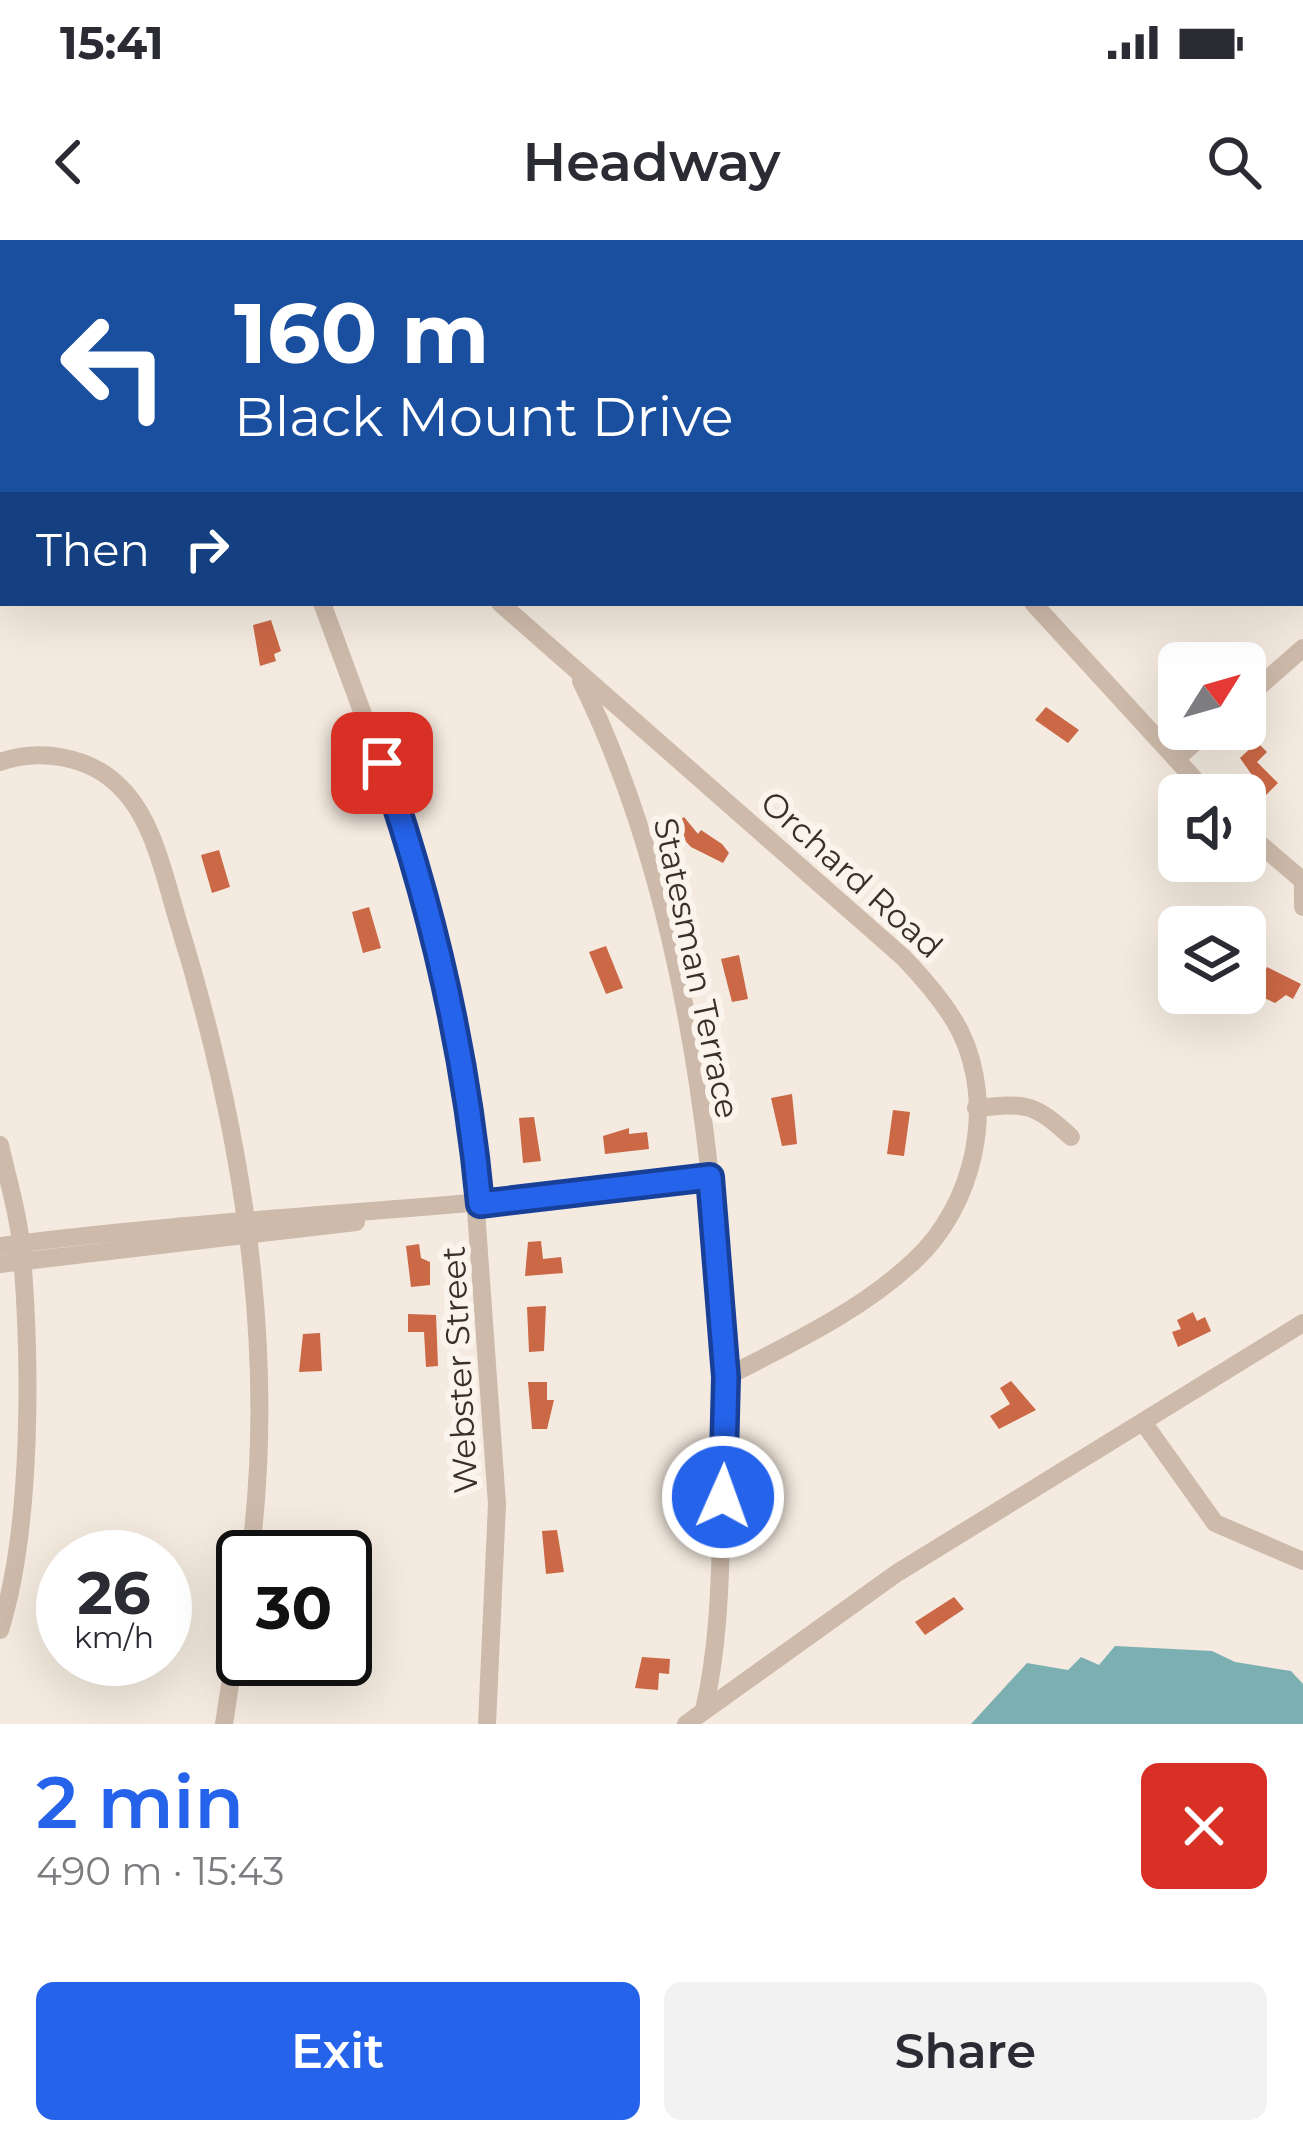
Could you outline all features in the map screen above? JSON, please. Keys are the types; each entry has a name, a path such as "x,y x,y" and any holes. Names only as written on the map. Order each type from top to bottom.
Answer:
{"street":[{"name":"Webster Street","path":"323,606 408,836 429,911 468,1100 480,1204 497,1504 498,1590 487,1724"},
{"name":"Orchard Road","path":"503,606 904,958 958,1029 972,1070 976,1108 969,1170 936,1239 884,1286 726,1377"},
{"path":"1036,606 1190,774"},
{"path":"1266,681 1303,648"},
{"name":"Statesman Terrace","path":"577,671 636,821 655,891 682,1007 710,1177 726,1377 714,1646 704,1710"},
{"path":"1176,759 1186,750"},
{"path":"0,761 43,755 76,761 121,787 141,817 202,1000 249,1228 257,1414 251,1530"},
{"path":"1266,849 1303,881 1303,908"},
{"path":"976,1108 1019,1102 1037,1108 1071,1137"},
{"path":"0,1145 14,1256 20,1555 0,1630"},
{"path":"0,1246 14,1256 710,1177"},
{"path":"686,1724 897,1573 1303,1323"},
{"path":"1143,1422 1215,1523 1303,1561"},
{"path":"714,1646 722,1673 742,1683"},
{"path":"224,1724 230,1686"}],"water":[{"path":"1115,1646 1212,1651 1235,1662 1291,1671 1303,1684 1303,1724 971,1724 1027,1663 1068,1670 1081,1657 1099,1665"}],"building":[{"path":"271,620 281,651 274,654 276,661 260,666 253,625"},
{"path":"1046,707 1079,730 1068,743 1035,720"},
{"path":"1248,750 1265,750 1257,762 1278,783 1266,795 1266,774 1251,774 1240,758"},
{"path":"684,817 698,834 701,830 722,844 729,853 723,863 691,847 672,827"},
{"path":"219,850 230,887 212,893 201,855"},
{"path":"369,907 381,948 363,953 352,912"},
{"path":"606,946 623,988 606,994 589,952"},
{"path":"739,955 748,999 732,1002 721,959"},
{"path":"1266,969 1301,984 1293,999 1286,995 1275,1003 1266,999"},
{"path":"792,1094 797,1144 782,1146 771,1098"},
{"path":"893,1110 910,1112 904,1156 887,1154"},
{"path":"534,1117 541,1161 523,1163 519,1118"},
{"path":"629,1128 629,1134 647,1132 649,1149 605,1154 603,1136"},
{"path":"541,1241 543,1259 561,1257 563,1273 525,1276 528,1242"},
{"path":"419,1244 421,1258 430,1262 430,1285 411,1287 406,1246"},
{"path":"546,1306 544,1351 529,1352 527,1307"},
{"path":"1193,1312 1197,1321 1205,1317 1211,1331 1178,1347 1172,1332 1181,1329 1177,1320"},
{"path":"408,1314 436,1315 438,1366 426,1367 424,1332 408,1332"},
{"path":"320,1333 322,1371 299,1372 303,1334"},
{"path":"1011,1381 1036,1410 999,1429 990,1416 1010,1404 1000,1388"},
{"path":"528,1382 547,1382 547,1400 554,1400 547,1429 532,1429"},
{"path":"557,1530 564,1572 546,1574 542,1531"},
{"path":"954,1597 964,1609 925,1635 915,1622"},
{"path":"642,1657 670,1659 669,1674 659,1673 658,1690 635,1688"}],"route":[{"path":"382,763 408,836 449,1000 468,1100 480,1204 710,1177 726,1377 723,1497"}]}
